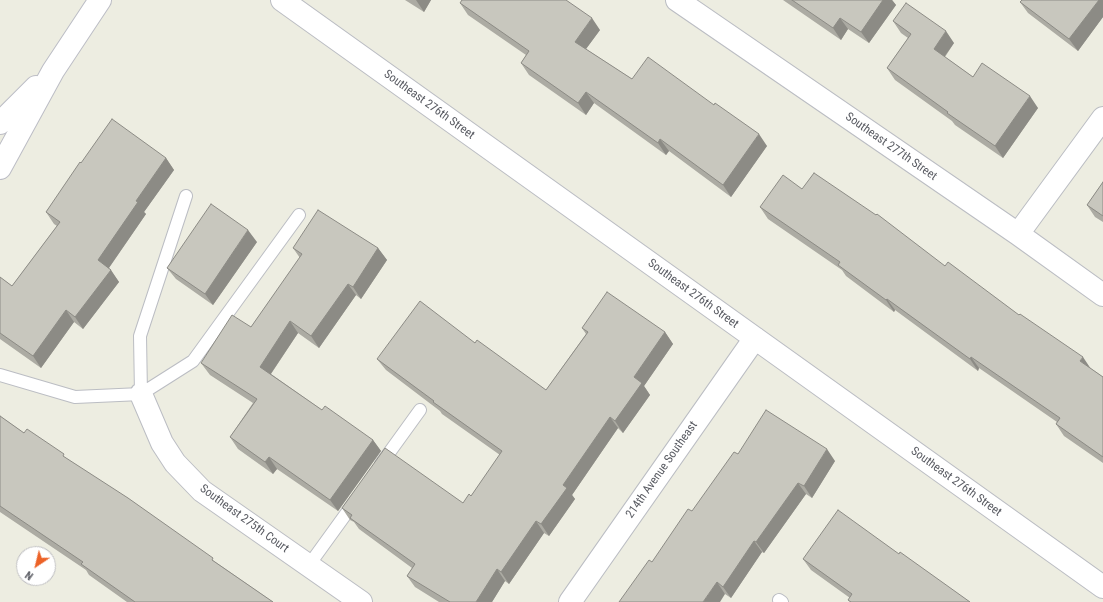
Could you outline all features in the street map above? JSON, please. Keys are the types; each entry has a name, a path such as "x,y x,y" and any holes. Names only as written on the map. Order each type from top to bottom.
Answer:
{"street":[{"path":"0,168 53,71 100,0"},
{"name":"Southeast 276th Street","path":"282,0 1103,587"},
{"name":"Southeast 277th Street","path":"678,0 1103,294"},
{"path":"0,123 53,71"},
{"path":"1018,234 1103,118"},
{"name":"214th Avenue Southeast","path":"570,602 755,338"},
{"name":"Southeast 275th Court","path":"141,394 162,443 175,464 202,491 361,602"}],"lane":[{"path":"141,394 140,336 186,196"},
{"path":"0,375 76,397 141,394 193,361 299,215"},
{"path":"374,474 420,410"},
{"path":"309,565 365,488"}],"building":[{"path":"462,0 566,0 592,18 575,42 632,79 648,57 714,105 715,103 759,134 723,185 660,139 658,143 586,92 578,103 521,63 529,51 460,3"},
{"path":"792,0 883,0 861,32 840,18 833,28"},
{"path":"1022,0 1099,0 1069,39 1020,2"},
{"path":"906,3 946,31 934,49 973,77 982,63 1030,96 995,146 947,113 948,112 887,68 911,34 893,21"},
{"path":"112,119 166,158 98,260 111,270 75,317 66,310 33,356 0,333 0,277 12,286 60,222 46,212 80,162 81,163"},
{"path":"814,173 876,215 877,214 945,266 948,262 1019,315 1020,314 1083,357 1080,361 1103,377 1103,457 1056,424 1060,418 971,357 970,359 887,299 886,300 838,265 840,262 760,207 783,175 802,189"},
{"path":"1103,182 1103,216 1087,205"},
{"path":"211,204 248,230 205,294 167,268"},
{"path":"318,210 378,248 353,287 348,284 311,336 290,321 260,367 322,410 325,406 373,440 330,500 269,457 265,462 230,437 257,399 201,363 232,315 251,327 302,254 293,248"},
{"path":"607,292 665,332 634,377 642,383 615,421 610,417 563,485 567,488 541,524 536,521 501,572 497,569 476,602 450,602 407,576 415,564 350,518 352,515 342,508 385,448 463,503 469,494 471,496 502,451 433,402 434,401 377,359 420,301 475,343 477,340 546,390 588,332 582,328"},
{"path":"766,410 827,449 804,486 798,483 756,542 754,541 723,587 717,582 703,602 619,602 649,560 652,562 688,509 692,511 734,452 738,454"},
{"path":"0,416 24,433 27,429 64,454 63,456 128,498 213,558 212,560 273,602 135,602 81,564 83,562 0,506"},
{"path":"838,510 899,554 900,552 970,602 851,602 848,600 852,594 803,559"}]}
